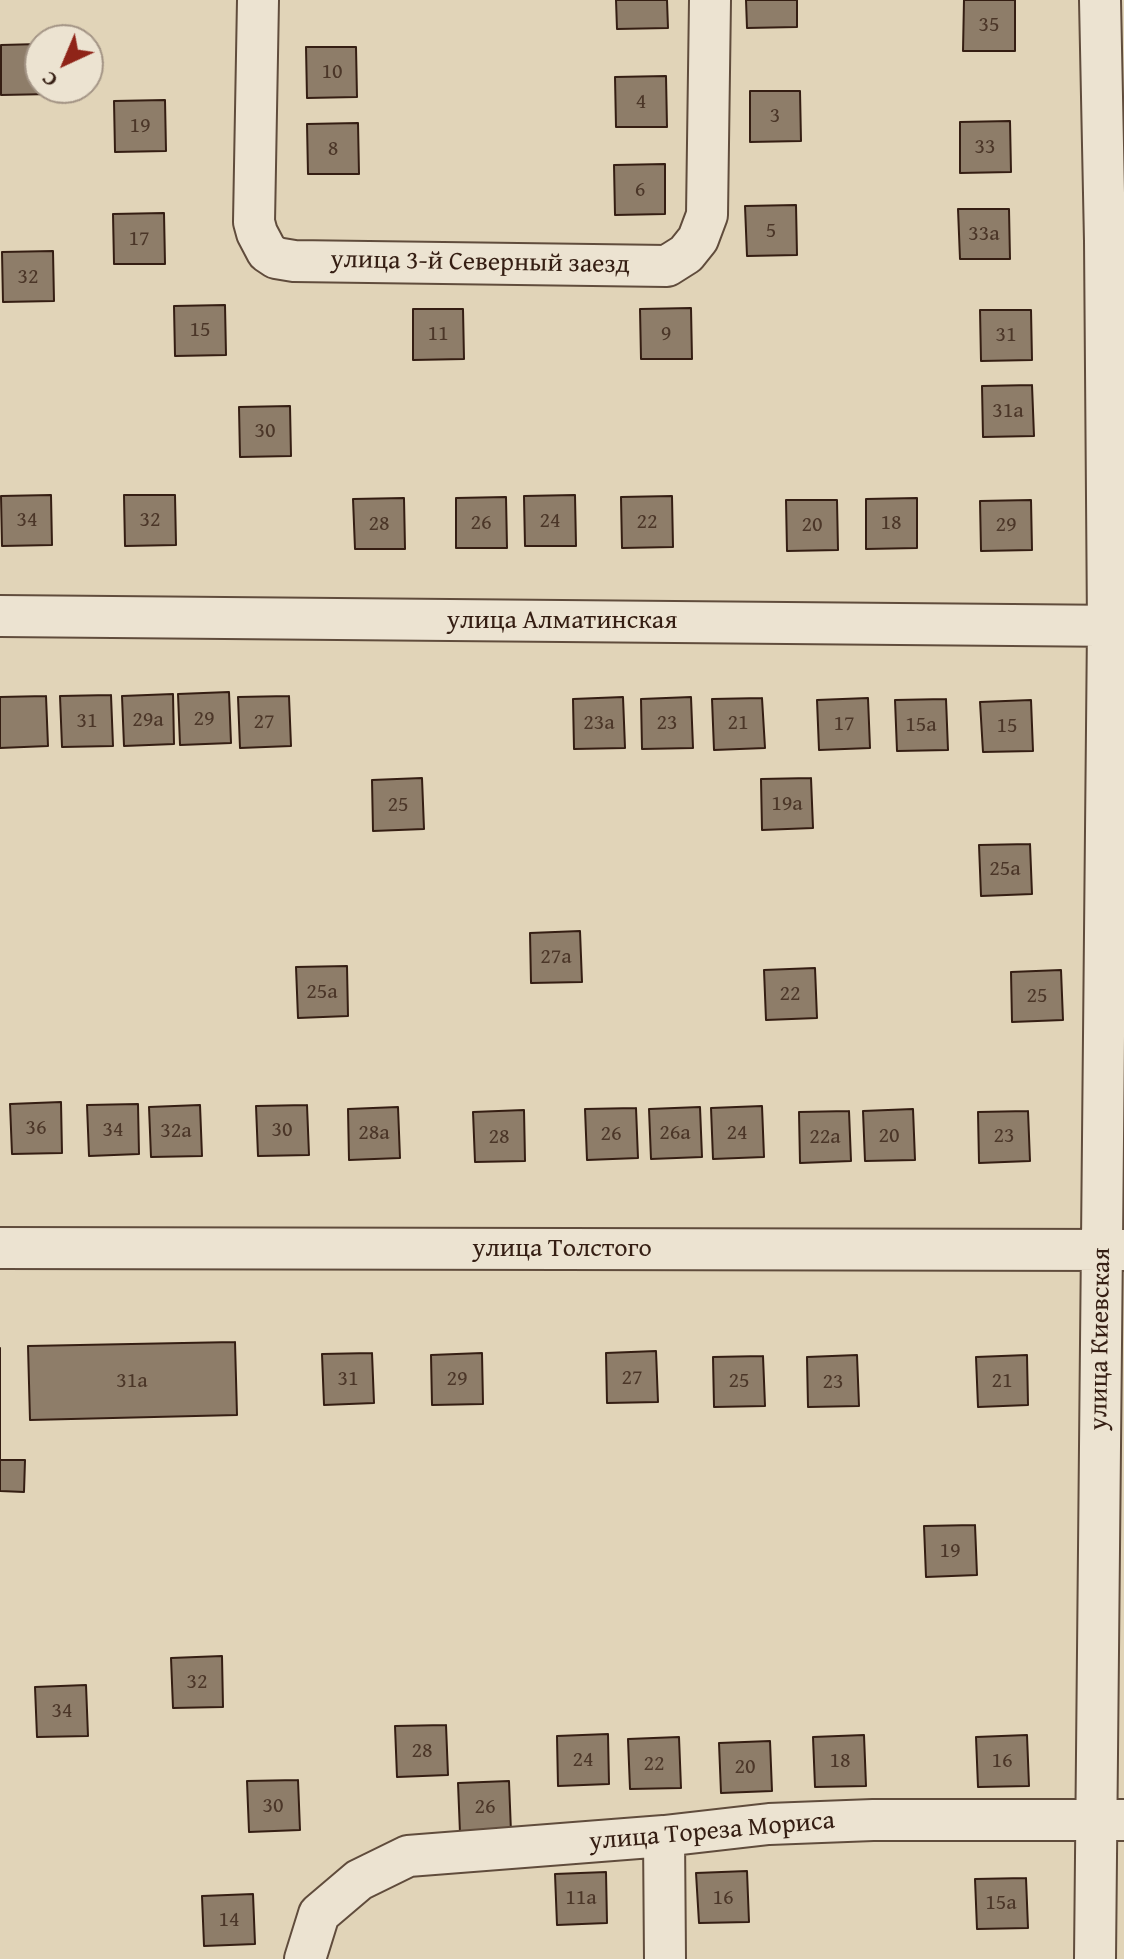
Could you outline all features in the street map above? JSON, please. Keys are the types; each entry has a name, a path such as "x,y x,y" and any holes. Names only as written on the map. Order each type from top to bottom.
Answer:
{"street":[{"name":"улица 3-й Северный заезд","path":"258,0 254,222 267,252 276,258 294,261 667,266 686,254 698,239 707,215 710,0"},
{"name":"улица Киевская","path":"1095,1959 1110,1820 1116,626 1115,242 1100,0"},
{"name":"улица Алматинская","path":"0,616 1116,626"},
{"name":"улица Толстого","path":"0,1248 1113,1250"},
{"name":"улица Тореза Мориса","path":"305,1959 319,1914 359,1880 408,1856 664,1836 769,1824 873,1820 1110,1820"},
{"path":"664,1836 665,1959"}],"building":[{"path":"616,0 667,0 668,28 617,29"},
{"path":"746,0 797,0 797,27 747,28"},
{"path":"964,0 1015,0 1015,51 963,51"},
{"path":"24,44 24,95 1,95 1,45"},
{"path":"306,47 356,47 357,97 307,98"},
{"path":"666,76 667,127 616,127 615,77"},
{"path":"750,91 800,91 801,141 750,142"},
{"path":"165,100 166,151 115,152 114,101"},
{"path":"1010,121 1011,172 960,173 960,122"},
{"path":"358,123 359,174 308,174 307,124"},
{"path":"665,164 665,214 615,215 614,165"},
{"path":"796,205 797,255 747,256 745,206"},
{"path":"958,209 1009,209 1010,259 960,259"},
{"path":"164,213 165,264 114,264 113,214"},
{"path":"53,251 54,301 3,302 2,252"},
{"path":"225,305 226,355 175,356 174,306"},
{"path":"691,308 692,359 641,359 640,309"},
{"path":"413,309 463,309 464,359 413,360"},
{"path":"980,310 1031,310 1032,360 981,361"},
{"path":"1032,385 1034,436 983,437 982,386"},
{"path":"290,406 291,456 240,457 239,407"},
{"path":"51,495 52,545 2,546 1,496"},
{"path":"124,495 175,495 176,545 125,546"},
{"path":"575,495 576,546 525,546 524,496"},
{"path":"672,496 673,547 622,548 621,497"},
{"path":"506,497 507,548 456,548 456,498"},
{"path":"404,498 405,549 355,549 353,499"},
{"path":"917,498 917,548 866,549 866,499"},
{"path":"786,500 837,500 838,550 787,551"},
{"path":"1031,500 1032,550 981,551 980,501"},
{"path":"229,692 231,743 180,745 178,694"},
{"path":"173,694 174,744 124,746 122,696"},
{"path":"111,695 113,746 62,747 60,696"},
{"path":"46,696 48,746 0,748 0,697"},
{"path":"289,696 291,746 240,748 238,697"},
{"path":"623,697 625,748 574,749 573,699"},
{"path":"691,697 693,748 642,749 641,699"},
{"path":"762,698 765,748 714,750 712,699"},
{"path":"868,698 870,748 819,750 817,700"},
{"path":"946,699 948,750 897,751 895,700"},
{"path":"1031,700 1033,751 983,752 980,702"},
{"path":"422,778 424,829 373,831 372,780"},
{"path":"811,778 813,828 762,830 761,779"},
{"path":"1030,844 1032,894 981,896 979,845"},
{"path":"580,931 582,982 531,983 530,933"},
{"path":"347,966 348,1016 298,1018 296,967"},
{"path":"815,968 817,1018 766,1020 764,970"},
{"path":"1061,970 1063,1020 1012,1022 1011,972"},
{"path":"61,1102 62,1153 12,1154 10,1104"},
{"path":"138,1104 139,1154 89,1156 87,1105"},
{"path":"200,1105 202,1156 151,1157 149,1107"},
{"path":"307,1105 309,1155 258,1156 256,1106"},
{"path":"762,1106 764,1157 713,1159 711,1108"},
{"path":"398,1107 400,1158 349,1160 348,1109"},
{"path":"700,1107 702,1157 651,1159 649,1109"},
{"path":"636,1108 638,1158 587,1160 585,1109"},
{"path":"913,1109 915,1160 865,1161 863,1111"},
{"path":"524,1110 525,1161 475,1162 473,1112"},
{"path":"849,1111 851,1161 800,1163 799,1112"},
{"path":"1028,1111 1030,1161 979,1163 978,1112"},
{"path":"235,1342 237,1415 30,1420 28,1346"},
{"path":"656,1351 658,1402 607,1403 606,1353"},
{"path":"372,1353 374,1403 324,1405 322,1354"},
{"path":"482,1353 483,1404 432,1405 431,1355"},
{"path":"857,1355 859,1406 808,1407 807,1357"},
{"path":"1027,1355 1028,1405 978,1407 976,1357"},
{"path":"763,1356 765,1406 714,1407 713,1357"},
{"path":"0,1460 25,1460 24,1492 0,1491"},
{"path":"975,1525 977,1575 926,1577 924,1526"},
{"path":"222,1656 223,1707 173,1708 171,1658"},
{"path":"86,1685 88,1736 37,1737 35,1687"},
{"path":"446,1725 448,1775 397,1777 395,1726"},
{"path":"608,1734 609,1784 558,1786 557,1736"},
{"path":"864,1735 866,1786 815,1787 813,1737"},
{"path":"1027,1735 1029,1786 978,1787 976,1737"},
{"path":"679,1737 681,1788 630,1789 628,1739"},
{"path":"770,1741 772,1791 721,1793 719,1743"},
{"path":"298,1780 300,1830 249,1832 247,1781"},
{"path":"509,1781 511,1832 460,1833 458,1783"},
{"path":"747,1871 749,1922 699,1923 696,1873"},
{"path":"606,1872 607,1923 557,1925 555,1874"},
{"path":"1026,1878 1028,1928 977,1929 975,1879"},
{"path":"253,1894 255,1944 204,1946 202,1896"}]}
